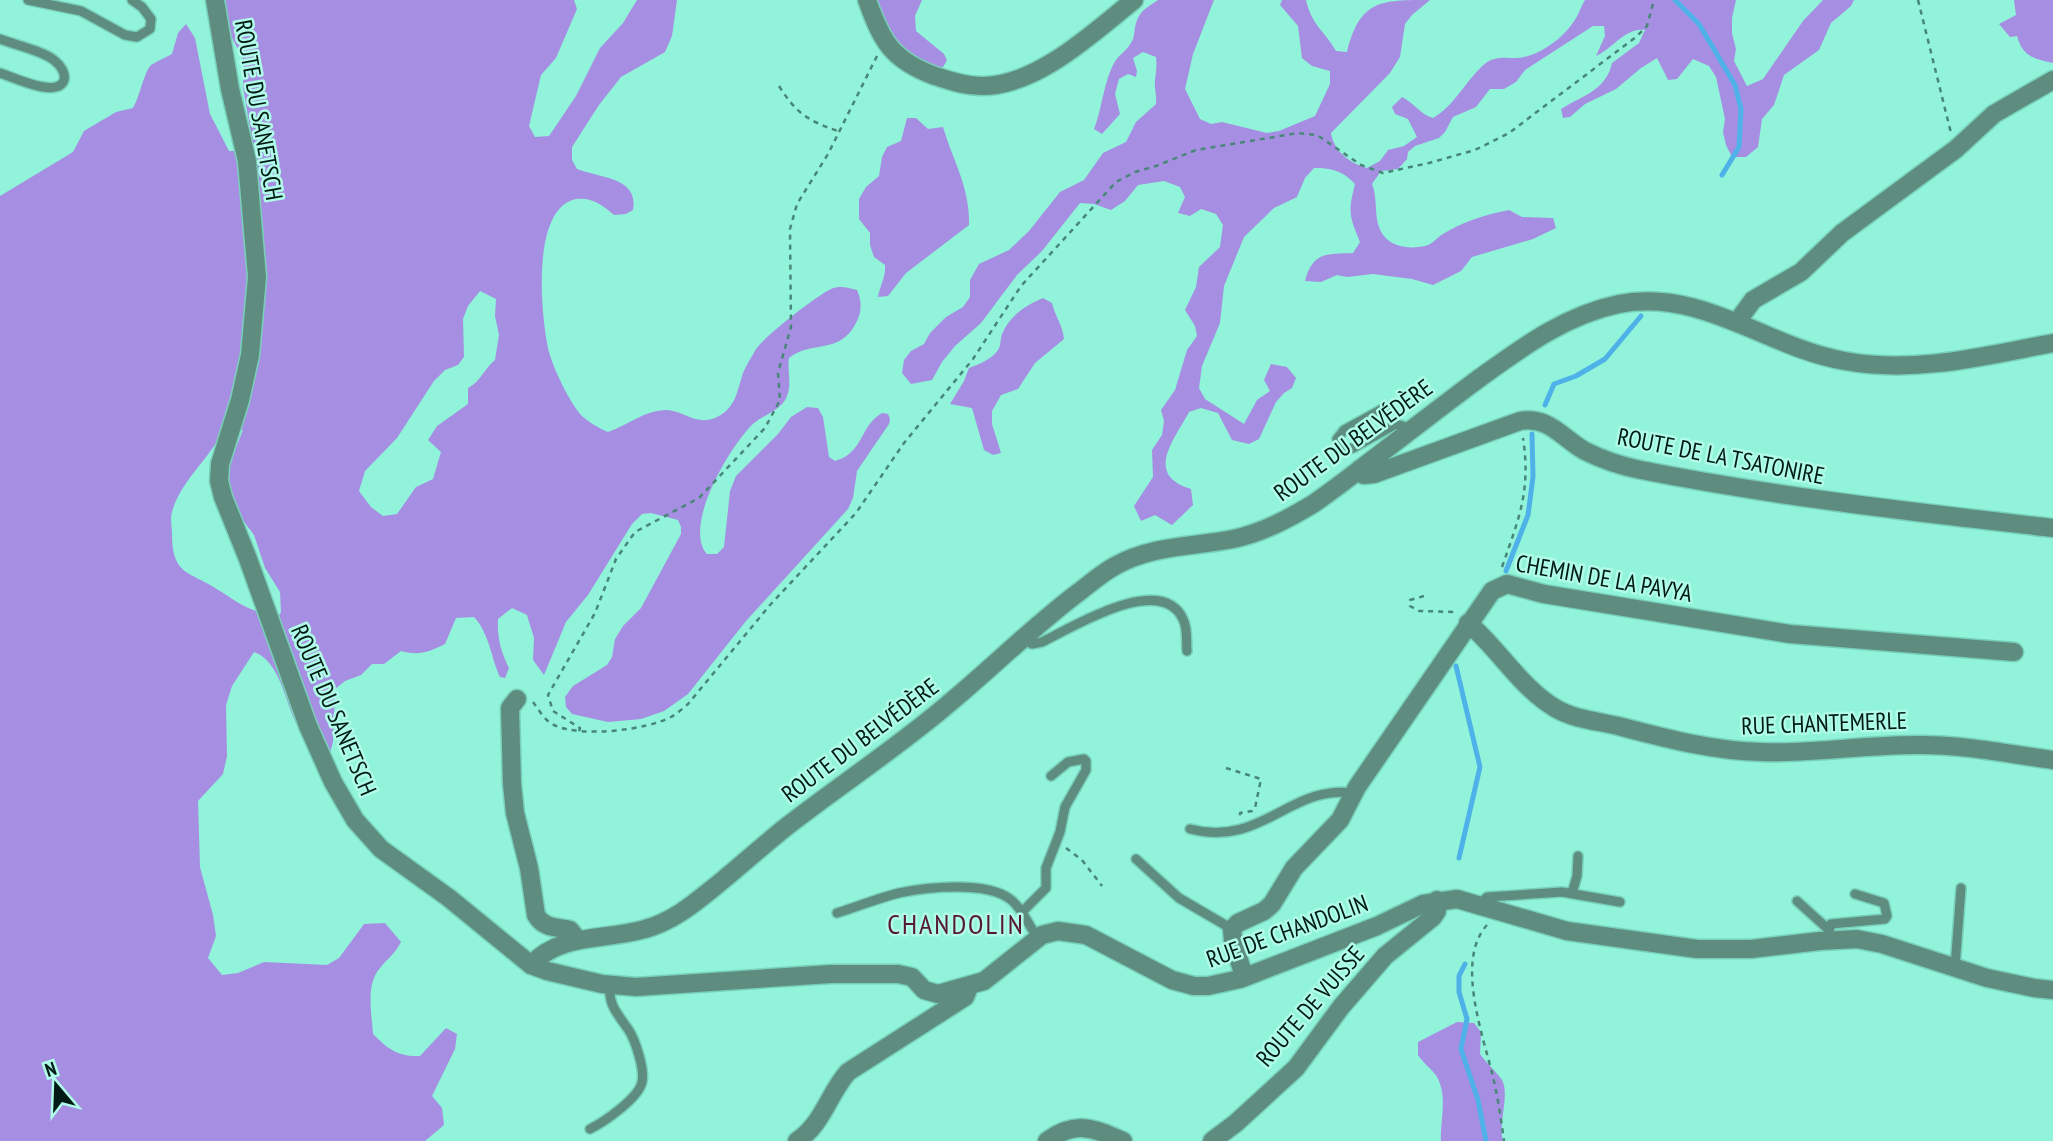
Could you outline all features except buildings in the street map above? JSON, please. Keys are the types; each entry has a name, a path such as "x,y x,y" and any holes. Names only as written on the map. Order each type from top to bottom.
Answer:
{"street":[{"name":"ROUTE DU SANETSCH","path":"215,0 230,89 247,161 257,277 250,355 240,400 220,464 219,481 308,726 333,782 355,820 381,849 449,898 531,964 547,971 610,985 636,987 869,973 908,975 933,994 969,987"},
{"path":"867,0 887,46 904,61 922,71 957,83 994,85 1013,81 1043,67 1134,0"},
{"path":"1740,323 1742,315 1753,300 1801,272 1842,233 1956,149 1994,114 2053,80"},
{"name":"ROUTE DU BELVÉDÈRE","path":"531,964 556,945 640,931 659,925 683,912 788,826 914,732 1022,638 1119,563 1163,549 1231,540 1258,532 1301,511 1343,484 1523,347 1585,313 1628,303 1666,302 1696,307 1826,357 1877,366 1937,364 2053,343"},
{"path":"1360,469 1364,475 1374,474 1520,421"},
{"name":"ROUTE DE LA TSATONIRE","path":"1520,421 1542,421 1583,449 1604,459 1640,470 1821,502 2053,528"},
{"name":"CHEMIN DE LA PAVYA","path":"1232,929 1272,904 1294,869 1340,820 1354,793 1471,620 1488,595 1499,586 1507,584 1545,594 1806,636 2014,652"},
{"name":"RUE CHANTEMERLE","path":"1471,620 1510,668 1551,705 1583,719 1696,745 1737,751 1775,753 1932,745 2053,760"},
{"path":"517,699 510,708 512,784 515,813 529,868 536,915 546,926 570,930 578,940"},
{"path":"1437,900 1457,899 1480,904 1567,931 1698,949 1751,949 1828,935 1872,942 2015,985 2053,990"},
{"name":"RUE DE CHANDOLIN","path":"1038,938 1058,931 1086,935 1154,972 1188,985 1216,985 1377,926 1412,908 1437,900"},
{"name":"ROUTE DE VUISSE","path":"1212,1141 1237,1123 1296,1068 1341,1007 1381,961 1433,917 1437,911 1437,900"},
{"path":"1232,929 1244,976"},
{"path":"797,1141 811,1130 838,1083 848,1072 965,997 969,987 990,978 1038,938"},
{"path":"1047,1141 1066,1130 1079,1127 1093,1129 1123,1141"}],"lane":[{"path":"28,0 81,11 125,35 137,37 150,29 151,19 142,7 132,0"},
{"path":"0,39 49,57 58,63 64,73 64,81 59,87 50,90 0,73"},
{"path":"1386,407 1344,430 1337,439 1339,447 1344,450 1353,448 1396,424 1403,426 1408,432"},
{"path":"1022,638 1032,644 1042,642 1096,615 1135,601 1149,599 1166,601 1175,607 1186,627 1187,651"},
{"path":"1023,912 1046,888 1046,868 1057,841 1068,799 1086,769 1086,761 1073,759 1051,776"},
{"path":"1190,830 1222,834 1246,829 1325,793 1354,793"},
{"path":"1572,893 1577,876 1577,856"},
{"path":"1136,859 1179,898 1232,929"},
{"path":"837,913 896,894 943,888 993,892 1008,898 1023,912 1038,938"},
{"path":"1955,967 1961,888"},
{"path":"1480,904 1487,897 1562,892 1620,902"},
{"path":"1828,935 1831,925 1885,919 1887,916 1884,903 1855,894"},
{"path":"1797,901 1828,935"},
{"path":"590,1129 622,1106 639,1090 643,1080 633,1037 612,1006 610,985"}],"path":[{"path":"517,699 530,699 551,724 579,731 617,730 659,722 673,716 688,704 770,605 849,521 904,443 974,359 1021,286 1116,182 1129,174 1196,150 1298,133 1317,135 1361,165 1383,173 1475,150 1508,133 1636,37 1647,26 1654,0"},
{"path":"1918,0 1956,149"},
{"path":"579,731 580,728 553,712 548,695 595,613 616,559 635,532 699,498 765,428 780,400 778,373 791,327 790,229 797,204 828,155 877,57 887,46"},
{"path":"779,86 789,103 807,119 839,131"},
{"path":"1499,586 1502,566 1522,513 1527,466 1520,421"},
{"path":"1424,596 1410,600 1410,606 1415,610 1461,612 1471,620"},
{"path":"1226,768 1261,779 1255,808 1240,813 1246,829"},
{"path":"1057,841 1082,860 1102,886"},
{"path":"1495,925 1486,925 1479,934 1472,964 1474,1003 1494,1082 1504,1141"}],"shaded area":[{"path":"226,0 574,0 577,9 556,58 541,75 529,126 535,137 549,136 576,96 600,48 623,23 637,0 677,0 672,36 665,52 621,77 572,147 572,160 577,169 616,180 624,185 633,199 633,210 614,215 596,202 576,199 561,207 551,222 542,266 543,315 549,352 562,385 581,415 608,432 644,415 667,410 710,420 732,404 746,367 756,349 770,335 831,289 841,287 857,290 860,311 849,333 834,343 806,349 789,358 789,387 785,401 754,423 722,466 712,486 701,525 701,541 707,554 717,554 724,547 730,491 736,476 791,417 807,407 818,408 823,417 829,457 835,461 851,452 875,418 882,413 888,414 890,419 857,471 853,498 848,509 746,621 688,694 664,711 641,719 608,722 572,714 566,707 565,697 573,686 607,665 612,657 615,639 623,626 641,608 681,534 678,520 651,513 642,514 632,524 588,595 566,622 544,675 533,660 534,638 527,615 512,608 498,619 500,645 509,668 505,678 500,677 479,623 474,617 456,618 445,644 424,652 401,651 384,664 372,664 361,675 345,681 335,689 333,742 330,753 313,748 301,731 276,673 263,657 254,652 232,686 226,705 227,756 223,774 198,801 200,867 216,936 208,958 222,975 238,973 264,962 327,965 339,958 364,924 385,923 401,942 375,975 372,983 370,1000 373,1034 394,1051 420,1056 446,1028 457,1034 455,1049 432,1096 442,1108 444,1125 425,1141 0,1141 0,196 73,152 84,131 116,112 133,108 149,68 172,54 178,33 186,24 195,38 210,114 229,151 254,151 243,87 244,61 229,32 222,5","holes":["480,291 496,299 495,316 499,335 495,360 468,388 468,404 437,426 428,440 441,452 433,479 416,487 397,514 383,516 371,507 359,491 365,471 397,438 434,381 445,370 458,365 464,357 463,319 468,306","223,430 243,430 228,467 226,485 235,510 254,535 265,568 280,592 281,612 278,617 260,613 241,604 185,571 175,558 171,517 176,500"]},
{"path":"877,0 922,0 915,16 916,31 944,54 947,60 943,67 933,70 906,50 884,21"},
{"path":"1158,0 1214,0 1193,54 1185,89 1200,119 1211,124 1222,122 1267,133 1279,131 1315,116 1330,84 1330,71 1312,66 1302,58 1298,26 1280,5 1282,0 1306,0 1315,22 1336,51 1347,52 1358,22 1375,6 1398,1 1430,0 1405,24 1400,57 1390,73 1331,133 1335,145 1343,155 1367,168 1380,161 1388,150 1404,146 1417,137 1408,119 1395,114 1392,107 1402,97 1433,118 1448,107 1479,69 1489,61 1525,57 1555,42 1574,21 1585,0 1736,0 1732,18 1736,49 1734,61 1747,86 1763,79 1803,21 1823,0 1854,0 1851,6 1831,23 1819,50 1784,75 1774,105 1762,119 1758,147 1746,157 1732,157 1723,132 1725,119 1716,77 1709,66 1693,59 1677,79 1668,80 1657,58 1616,89 1585,104 1570,117 1563,118 1561,109 1599,86 1605,80 1612,63 1639,43 1645,30 1631,32 1596,56 1605,36 1604,26 1593,26 1525,70 1516,82 1504,89 1490,89 1476,107 1453,117 1439,138 1415,146 1408,152 1407,159 1398,169 1381,171 1372,184 1380,230 1392,243 1403,247 1420,247 1430,244 1466,222 1509,210 1522,217 1553,218 1556,228 1533,239 1472,257 1461,271 1433,285 1412,279 1373,274 1347,277 1337,275 1321,282 1305,281 1312,265 1322,256 1353,253 1360,242 1351,214 1355,184 1337,171 1314,168 1305,178 1297,197 1274,208 1244,237 1224,286 1220,323 1202,366 1199,388 1205,399 1244,424 1257,400 1270,391 1264,380 1271,364 1287,367 1296,378 1292,388 1276,402 1259,439 1249,444 1232,440 1218,413 1201,408 1189,412 1171,445 1166,466 1169,475 1177,483 1191,489 1193,505 1172,525 1155,515 1141,521 1134,506 1153,477 1152,450 1162,435 1164,421 1161,410 1175,390 1187,350 1197,336 1195,326 1185,310 1196,287 1199,267 1220,247 1223,225 1216,214 1201,209 1190,216 1178,213 1185,197 1180,187 1164,181 1138,185 1125,201 1111,210 1094,204 1080,203 1042,251 1017,275 981,323 955,346 932,380 911,384 902,373 904,360 911,351 924,344 930,333 946,317 963,307 970,297 970,280 979,264 1009,250 1029,231 1060,192 1084,180 1103,153 1126,142 1136,122 1156,104 1156,57 1143,52 1133,58 1136,77 1128,74 1119,79 1115,94 1120,114 1102,134 1094,129 1112,67 1134,37 1135,25 1140,15"},
{"path":"2014,0 2053,0 2053,63 2030,56 2022,48 2017,36 2010,37 1999,24 2016,15"},
{"path":"907,118 916,118 928,129 943,127 964,186 969,225 906,273 888,296 878,297 885,265 874,257 870,233 859,219 859,199 866,187 879,176 882,157 887,147 901,141"},
{"path":"1043,298 1052,303 1064,339 1035,363 1018,389 1001,395 992,411 992,424 1001,453 993,455 984,450 972,408 950,404 969,368 988,359 998,350 1009,321 1025,307"},
{"path":"1457,1022 1474,1023 1481,1032 1480,1054 1502,1080 1505,1093 1503,1141 1441,1141 1442,1092 1437,1077 1418,1055 1418,1042"}],"waterway":[{"path":"1675,0 1699,24 1735,85 1741,109 1739,147 1722,175"},
{"path":"1545,405 1554,384 1576,376 1605,359 1641,316"},
{"path":"1506,571 1528,515 1533,477 1532,434"},
{"path":"1456,666 1480,767 1459,858"},
{"path":"1465,964 1459,976 1459,992 1467,1019 1461,1049 1478,1100 1486,1141"}],"district":[{"name":"CHANDOLIN","path":"956,923"}]}
